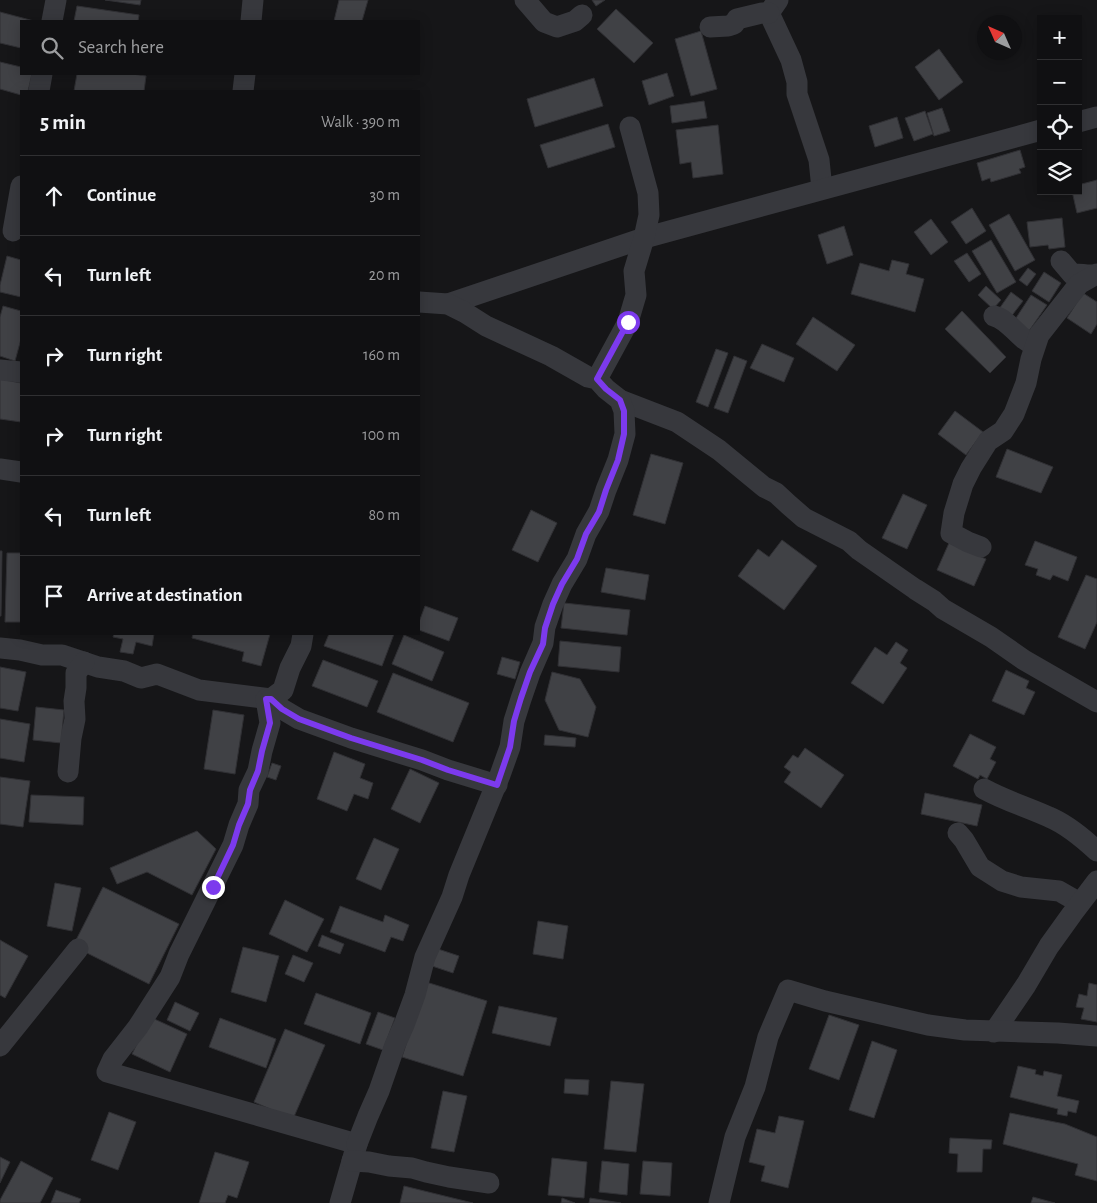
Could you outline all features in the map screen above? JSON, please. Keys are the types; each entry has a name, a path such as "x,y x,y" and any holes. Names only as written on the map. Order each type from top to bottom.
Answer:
{"street":[{"path":"52,20 56,0"},
{"path":"251,20 252,0"},
{"path":"525,0 544,22 557,27 575,21 582,15"},
{"path":"710,27 728,26 734,24 737,20 762,13 774,6 797,82 796,94 819,160 822,189"},
{"path":"39,90 42,75"},
{"path":"243,90 245,75"},
{"path":"1082,121 1097,117"},
{"path":"597,379 628,322 636,295 634,271 649,215 648,193 630,127"},
{"path":"420,302 448,304 644,238 1037,131"},
{"path":"11,231 20,190"},
{"path":"1062,261 1072,274 1095,275"},
{"path":"981,547 951,533 954,513 963,484 988,441 1003,431 1014,414 1026,383 1034,346 1039,335 1080,284 1095,275"},
{"path":"448,304 486,326 551,356 588,377 597,379 620,400 677,422 719,450 764,486 776,493 804,518 849,541 914,589 934,601 943,610 1097,702"},
{"path":"994,316 1034,346"},
{"path":"0,370 20,372"},
{"path":"340,1203 355,1152 415,995 425,957 452,897 458,875 497,785 510,747 514,721 521,698 543,644 545,628 553,604 577,559 586,534 599,512 618,460 624,434 624,411 620,400"},
{"path":"0,470 20,472"},
{"path":"269,699 282,690 301,646 303,635"},
{"path":"0,648 42,655 62,655 98,667 124,671 141,678 157,674 199,690 269,699 299,719 351,738 497,785"},
{"path":"68,772 75,719 76,673 84,662"},
{"path":"269,699 270,723 258,771 250,790 248,804 233,845 170,976 132,1035 113,1059 107,1072 355,1152 369,1162 490,1183"},
{"path":"984,789 1001,798 1051,817 1083,838 1097,851"},
{"path":"958,833 980,867 1002,881 1021,888 1059,891 1080,903"},
{"path":"994,1032 1026,985 1049,946 1097,881"},
{"path":"0,1046 78,949"},
{"path":"718,1203 735,1137 755,1087 768,1037 788,990 928,1026 994,1032 1097,1036"}],"building":[{"path":"105,0 141,0 140,5"},
{"path":"339,0 368,0 362,20 334,20"},
{"path":"592,0 605,0 596,6"},
{"path":"77,6 139,15 138,20 74,20"},
{"path":"616,9 653,43 634,63 597,29"},
{"path":"0,12 30,20 20,20 20,48 0,43"},
{"path":"701,31 717,89 691,96 675,39"},
{"path":"939,49 963,82 939,100 915,67"},
{"path":"0,62 20,67 20,75 32,75 28,90 20,90 20,95 0,89"},
{"path":"667,73 674,96 649,105 642,81"},
{"path":"77,75 146,76 144,90 74,90"},
{"path":"594,78 603,106 535,127 527,99"},
{"path":"704,101 707,118 672,123 670,106"},
{"path":"942,108 950,131 934,136 927,113"},
{"path":"925,111 933,134 914,141 905,118"},
{"path":"897,117 903,138 875,147 869,126"},
{"path":"608,124 615,147 548,168 540,145"},
{"path":"718,125 723,174 693,178 691,162 680,164 676,130"},
{"path":"1020,150 1025,167 1019,169 1021,173 991,182 990,178 982,181 977,163"},
{"path":"1097,180 1097,208 1077,213 1073,195 1082,195 1082,184"},
{"path":"972,208 986,231 966,244 951,222"},
{"path":"1009,214 1035,260 1015,271 989,225"},
{"path":"1062,218 1065,247 1049,249 1048,245 1030,247 1027,222"},
{"path":"931,219 948,242 931,255 914,232"},
{"path":"844,226 853,255 827,264 818,235"},
{"path":"991,240 1016,282 997,293 972,251"},
{"path":"967,253 981,274 969,282 954,261"},
{"path":"7,256 20,260 20,297 0,292"},
{"path":"892,260 909,264 906,274 924,279 915,312 851,294 860,263 889,271"},
{"path":"1028,268 1036,274 1027,286 1019,280"},
{"path":"1044,272 1061,283 1049,302 1032,291"},
{"path":"986,286 1001,300 993,309 978,295"},
{"path":"1011,292 1023,301 1010,318 999,309"},
{"path":"1083,293 1097,302 1097,324 1091,334 1067,318"},
{"path":"1031,295 1047,305 1029,331 1014,321"},
{"path":"3,306 20,311 20,343 15,361 0,356 0,317"},
{"path":"962,311 1006,357 990,373 945,329"},
{"path":"813,317 855,345 837,371 796,344"},
{"path":"762,344 794,358 784,382 750,368"},
{"path":"716,349 728,353 708,407 696,402"},
{"path":"734,356 747,361 728,413 714,408"},
{"path":"0,379 20,383 20,422 0,419"},
{"path":"955,411 983,432 966,455 938,434"},
{"path":"1007,449 1053,467 1041,493 996,477"},
{"path":"651,454 683,463 665,524 633,515"},
{"path":"903,494 927,505 907,549 882,538"},
{"path":"531,510 557,523 538,562 512,550"},
{"path":"782,540 817,566 784,610 738,576 758,549 769,557"},
{"path":"1035,541 1077,557 1068,581 1053,575 1050,580 1036,575 1038,569 1025,565"},
{"path":"949,543 986,559 974,586 937,570"},
{"path":"0,551 2,551 1,616 0,616"},
{"path":"7,553 20,553 20,622 5,622"},
{"path":"606,568 649,575 645,600 601,592"},
{"path":"1086,575 1097,579 1097,622 1085,649 1058,637"},
{"path":"564,603 630,610 627,635 561,628"},
{"path":"425,606 458,618 449,641 420,630 420,619"},
{"path":"114,635 154,635 152,646 136,642 133,654 120,652 123,639 113,637"},
{"path":"193,635 270,635 261,666 242,661 244,652 192,638"},
{"path":"329,635 394,635 382,666 324,646"},
{"path":"404,635 444,652 432,681 392,664"},
{"path":"560,641 621,647 619,672 558,666"},
{"path":"896,642 908,650 900,663 907,668 883,704 851,683 875,647 887,655"},
{"path":"502,657 520,662 515,679 497,674"},
{"path":"323,660 378,681 367,707 312,686"},
{"path":"0,667 26,672 18,711 0,708"},
{"path":"1006,670 1029,681 1026,688 1035,692 1024,715 992,701"},
{"path":"552,672 580,679 596,707 588,737 559,730 545,700"},
{"path":"393,673 469,703 453,742 377,712"},
{"path":"36,707 64,710 61,743 33,740"},
{"path":"213,710 244,715 235,774 204,769"},
{"path":"0,719 30,724 24,762 0,758"},
{"path":"970,734 996,747 990,759 996,762 987,779 980,775 978,779 953,766"},
{"path":"545,735 576,738 575,747 544,745"},
{"path":"805,748 844,775 821,808 784,782 791,772 784,767 793,755 798,758"},
{"path":"334,752 365,764 360,778 373,783 368,799 354,794 347,811 317,799"},
{"path":"272,763 281,766 276,780 267,777"},
{"path":"410,769 439,783 420,823 391,809"},
{"path":"0,777 30,781 23,827 0,824"},
{"path":"925,793 982,805 977,826 921,814"},
{"path":"31,795 84,797 83,825 29,822"},
{"path":"197,831 216,849 192,895 147,872 117,884 110,868"},
{"path":"374,838 399,849 381,890 356,879"},
{"path":"55,883 81,888 72,931 47,926"},
{"path":"103,887 179,924 149,984 73,946"},
{"path":"285,900 324,919 307,952 269,934"},
{"path":"340,906 383,922 385,915 409,925 403,941 391,937 385,952 330,932"},
{"path":"538,921 568,926 563,959 533,954"},
{"path":"322,935 344,944 340,954 318,946"},
{"path":"0,940 28,956 5,998 0,995"},
{"path":"243,947 279,956 266,1002 231,992"},
{"path":"438,949 459,956 453,973 432,966"},
{"path":"293,955 313,963 304,982 285,974"},
{"path":"426,982 487,1001 463,1076 402,1057"},
{"path":"1089,983 1097,985 1097,1022 1081,1019 1084,1008 1076,1007 1079,994 1087,996"},
{"path":"316,993 371,1013 360,1044 304,1024"},
{"path":"175,1002 199,1013 190,1031 167,1020"},
{"path":"499,1006 557,1018 550,1046 492,1033"},
{"path":"378,1012 395,1018 383,1050 366,1044"},
{"path":"829,1015 859,1025 839,1080 809,1069"},
{"path":"150,1017 187,1034 170,1072 132,1054"},
{"path":"220,1018 276,1039 266,1068 209,1047"},
{"path":"285,1029 325,1045 293,1119 254,1102"},
{"path":"872,1041 897,1050 874,1118 849,1110"},
{"path":"1018,1066 1036,1070 1035,1074 1043,1076 1044,1071 1062,1075 1057,1096 1079,1101 1076,1113 1068,1111 1067,1116 1057,1114 1058,1109 1010,1097"},
{"path":"565,1079 589,1080 588,1095 564,1093"},
{"path":"611,1081 644,1084 636,1152 604,1149"},
{"path":"443,1091 467,1096 454,1152 431,1148"},
{"path":"109,1112 136,1122 118,1170 91,1160"},
{"path":"1010,1113 1065,1124 1097,1137 1097,1181 1075,1175 1078,1164 1003,1144"},
{"path":"779,1116 804,1121 788,1188 761,1181 765,1166 749,1162 757,1129 775,1133"},
{"path":"950,1138 992,1140 991,1149 983,1149 982,1172 957,1172 958,1154 949,1153"},
{"path":"215,1152 249,1162 237,1198 228,1195 225,1203 199,1203"},
{"path":"0,1157 10,1162 0,1183"},
{"path":"552,1158 587,1162 584,1198 548,1195"},
{"path":"21,1161 53,1178 40,1203 0,1203 0,1200"},
{"path":"602,1161 629,1164 627,1195 599,1192"},
{"path":"643,1161 672,1163 670,1196 640,1194"},
{"path":"404,1186 473,1203 400,1203"},
{"path":"56,1190 81,1199 79,1203 51,1203"},
{"path":"1033,1197 1055,1203 1031,1203"},
{"path":"562,1198 575,1203 561,1203"},
{"path":"590,1198 621,1203 589,1203"}],"route":[{"path":"213,887 233,845 258,771 270,723 266,699 271,699 282,709 299,719 351,738 497,785 510,747 514,721 521,698 543,644 545,628 553,604 577,559 586,534 599,512 618,460 624,434 624,411 620,400 597,379 628,322"}]}
